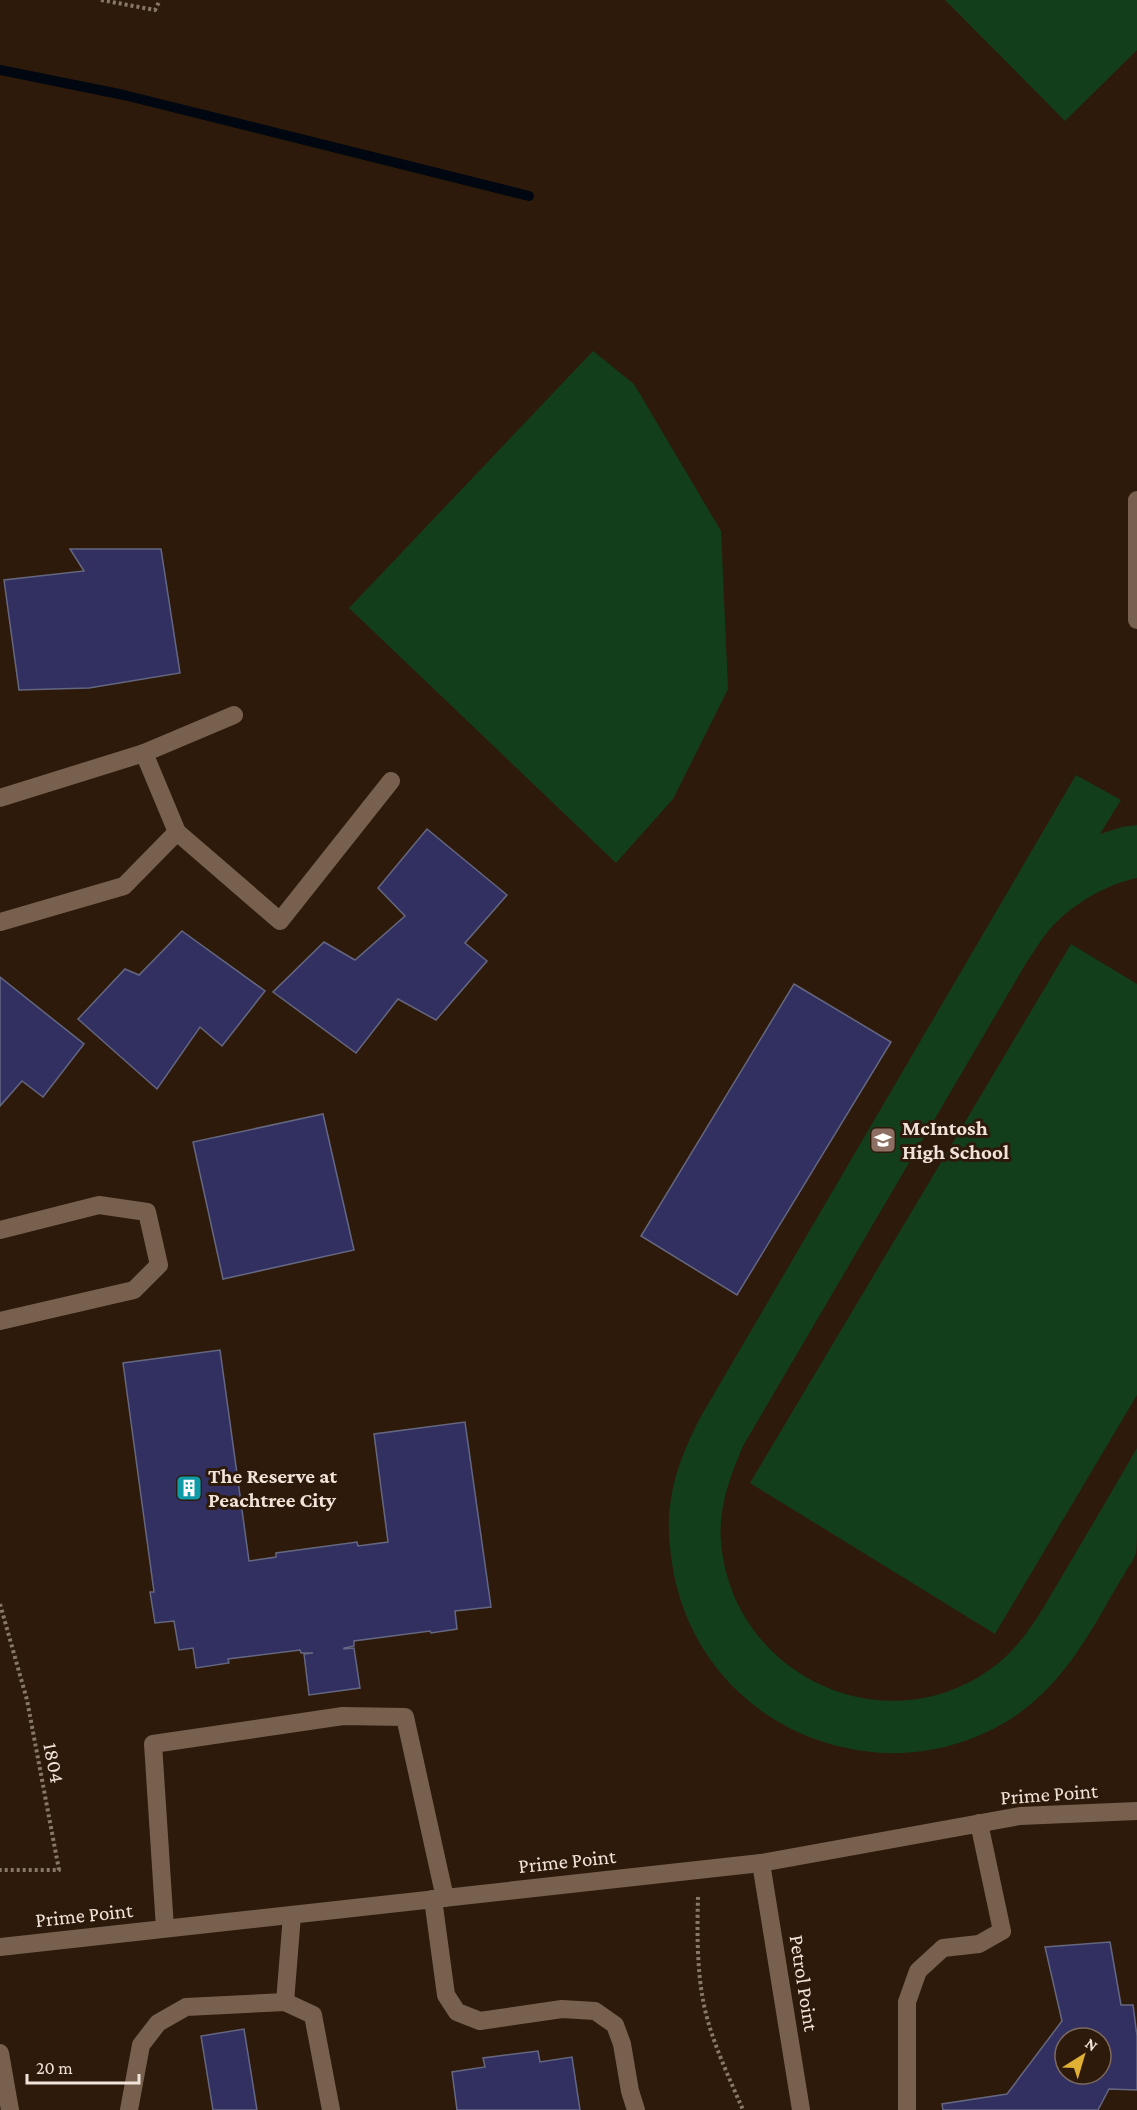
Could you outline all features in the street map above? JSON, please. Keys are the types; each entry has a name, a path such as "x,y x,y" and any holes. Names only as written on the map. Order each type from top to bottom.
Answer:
{"street":[{"path":"1137,500 1137,620"},
{"path":"0,798 144,753 234,715"},
{"path":"144,753 177,832 280,921 391,781"},
{"path":"0,922 124,886 177,832"},
{"path":"0,1230 99,1205 147,1212 159,1266 134,1290 0,1321"},
{"path":"165,1928 153,1744 343,1716 405,1717 425,1807 439,1898 446,1995 457,2012 480,2022 562,2010 595,2011 615,2025 622,2044 630,2091 636,2110"},
{"name":"Prime Point","path":"0,1947 761,1863 1020,1816 1137,1811"},
{"path":"907,2110 907,2002 918,1971 944,1947 979,1944 1002,1931 979,1823"},
{"name":"Petrol Point","path":"761,1863 801,2110"},
{"path":"285,2002 292,1915"},
{"path":"129,2110 141,2045 159,2023 186,2007 285,2002 313,2015 331,2110"},
{"path":"0,2053 10,2110"}],"path":[{"path":"101,0 155,10 160,0"},
{"name":"1804","path":"0,1604 27,1700 59,1870 0,1870"},
{"path":"699,1870 698,1923 703,2001 715,2041 743,2110"}],"green space":[{"path":"945,0 1137,0 1137,50 1065,121"},
{"path":"593,351 634,384 721,531 728,689 673,799 616,863 349,608"},
{"path":"1076,775 1121,800 1100,834 1137,825 1137,878 1100,891 1067,912 1049,930 1025,965 743,1446 723,1505 721,1542 731,1589 753,1629 783,1661 820,1684 862,1698 906,1700 950,1691 992,1668 1016,1647 1044,1608 1137,1448 1136,1553 1092,1629 1067,1666 1038,1698 1011,1719 977,1736 941,1748 885,1753 845,1748 808,1736 774,1719 744,1697 718,1669 697,1638 681,1602 672,1563 669,1515 675,1478 700,1418"},
{"path":"1071,944 1137,984 1137,1395 995,1634 750,1483"}],"building":[{"path":"70,549 161,549 180,673 89,688 19,690 4,580 84,571"},
{"path":"427,829 507,895 465,943 487,961 436,1020 398,999 356,1053 273,992 324,942 355,960 405,916 378,888"},
{"path":"182,931 265,991 222,1046 200,1027 157,1089 78,1019 125,969 139,975"},
{"path":"0,977 84,1044 43,1097 22,1081 0,1106"},
{"path":"794,984 891,1042 737,1295 641,1236"},
{"path":"323,1114 354,1250 223,1279 193,1142"},
{"name":"The Reserve at Peachtree City","path":"220,1350 249,1561 276,1557 276,1553 357,1542 358,1546 388,1542 374,1434 465,1422 491,1607 455,1611 457,1629 354,1641 354,1646 344,1649 354,1648 360,1688 309,1695 304,1654 313,1653 301,1653 300,1650 228,1659 229,1663 196,1668 193,1648 179,1650 174,1621 155,1623 150,1592 154,1592 123,1363"},
{"path":"1110,1942 1121,2005 1133,2005 1137,2036 1137,2090 1109,2089 1098,2110 943,2110 942,2104 1007,2094 1053,2033 1053,2086 1113,2086 1113,2026 1058,2026 1062,2021 1045,1947"},
{"path":"244,2029 257,2110 213,2110 201,2036"},
{"path":"538,2051 540,2062 572,2057 580,2110 457,2110 452,2072 485,2067 483,2058"}],"waterway":[{"path":"0,70 124,95 529,196"}],"place":[{"name":"McIntosh High School","path":"883,1140"},
{"name":"The Reserve at Peachtree City","path":"189,1488"}]}
